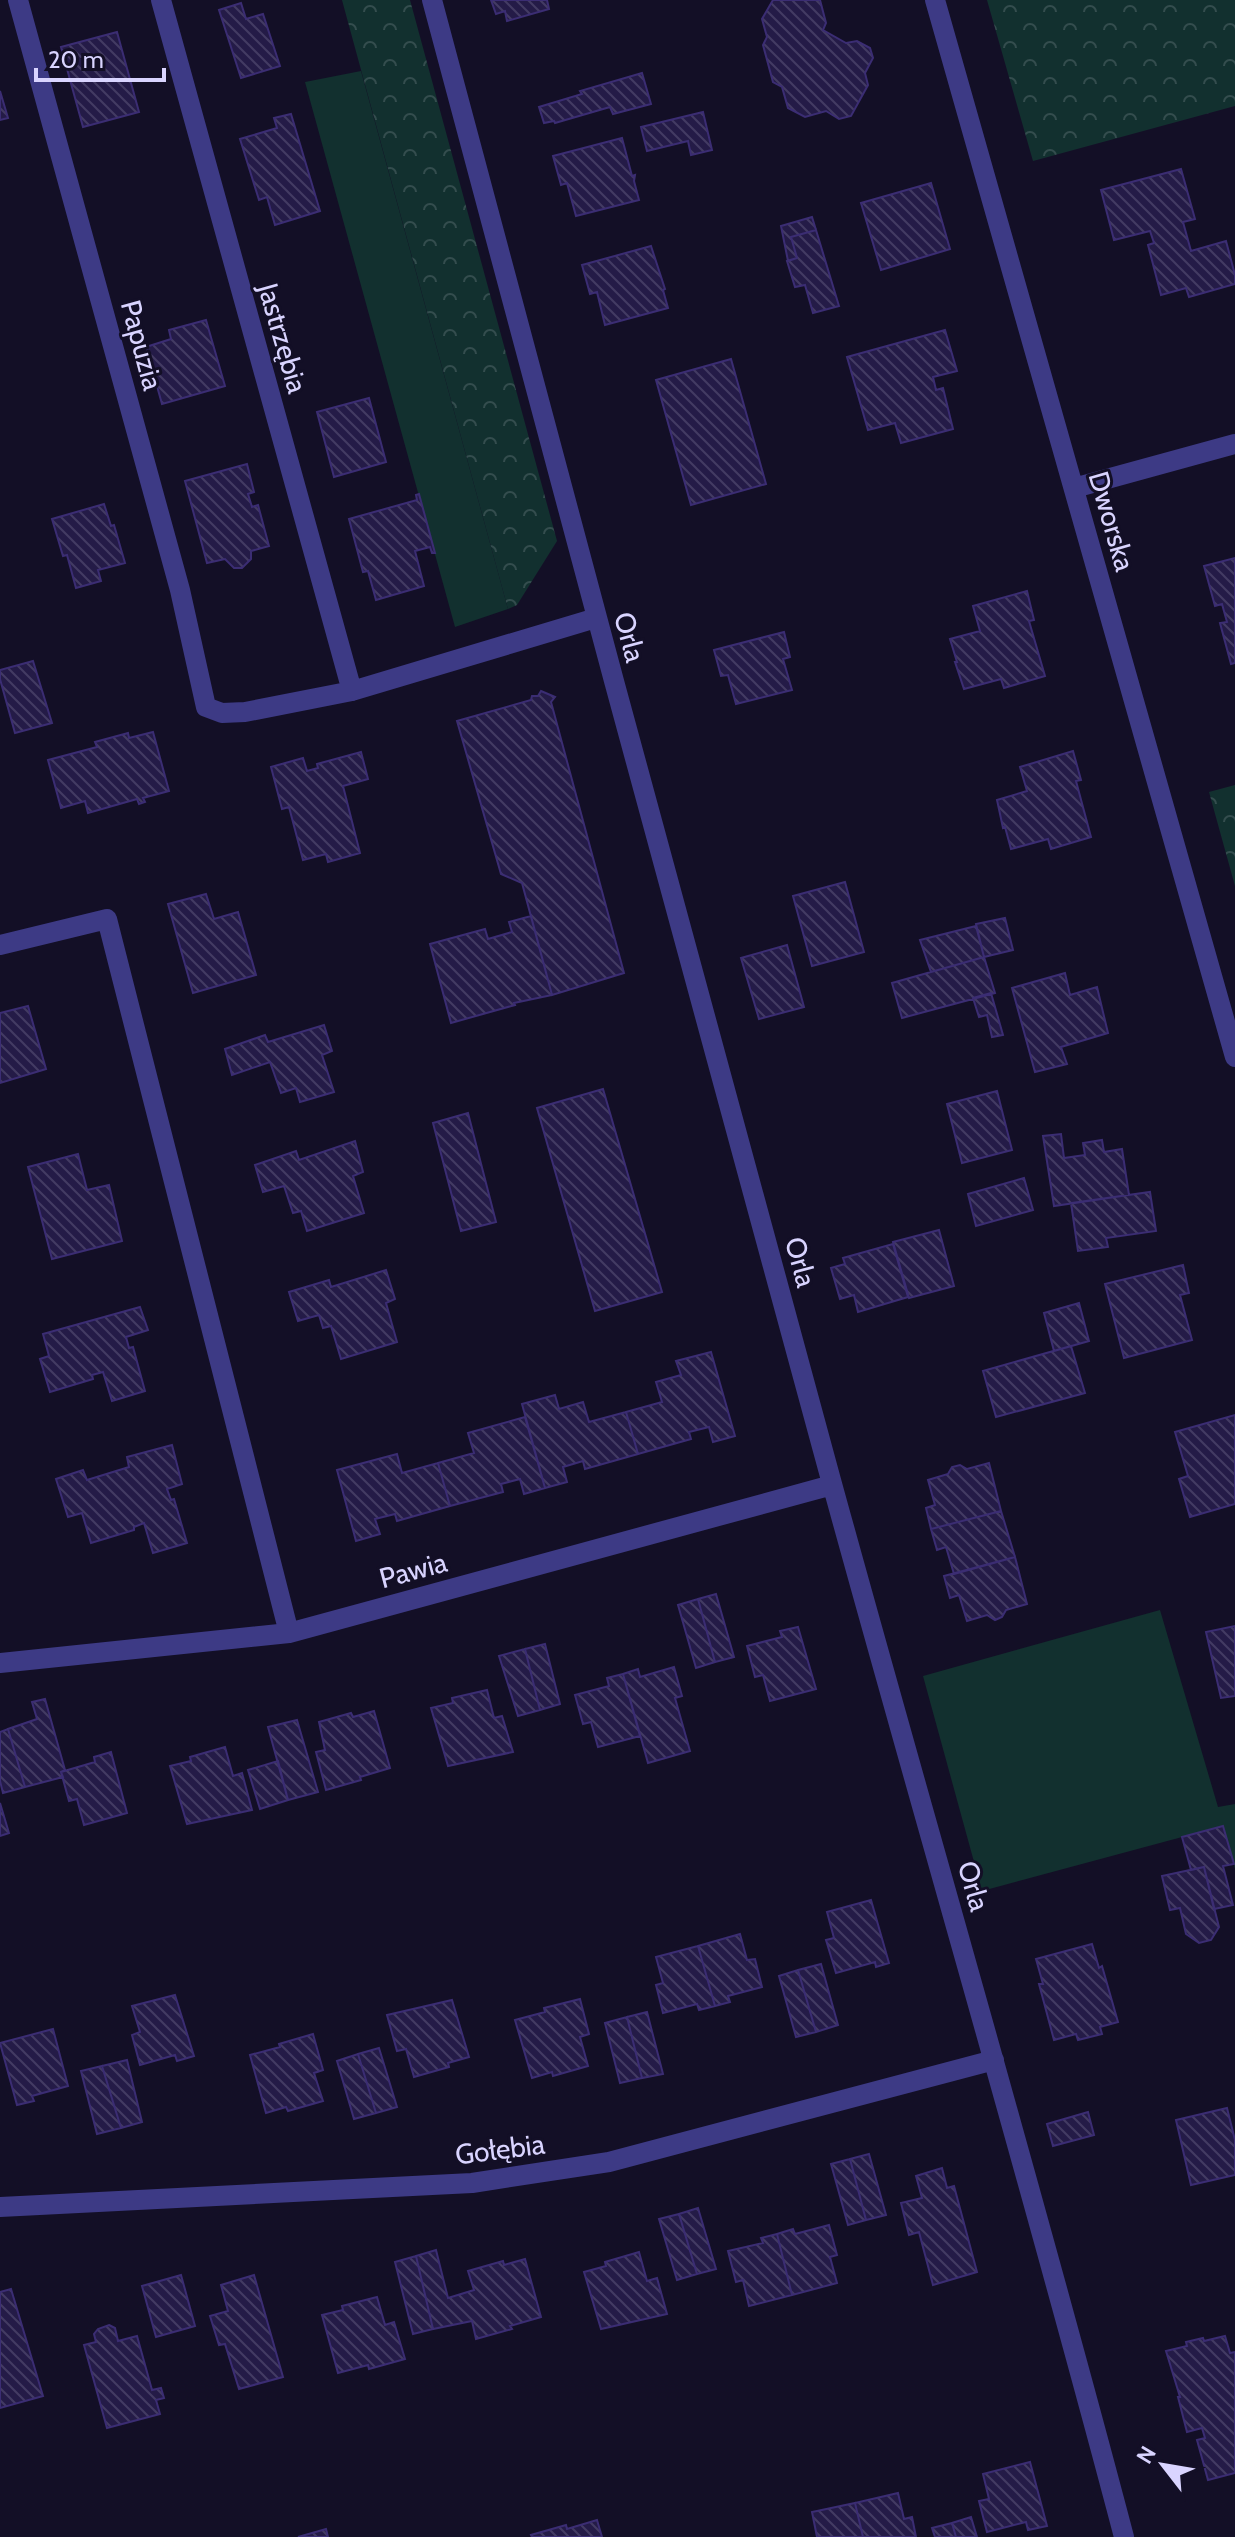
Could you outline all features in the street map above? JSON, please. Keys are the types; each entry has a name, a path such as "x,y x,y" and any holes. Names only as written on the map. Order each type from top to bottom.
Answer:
{"street":[{"name":"Papuzia","path":"18,0 176,575 206,707 222,713 245,712 352,691"},
{"name":"Jastrzębia","path":"161,0 352,691"},
{"name":"Orla","path":"432,0 832,1485 1068,2323 1124,2537"},
{"name":"Dworska","path":"935,0 1235,1057"},
{"path":"1074,488 1235,444"},
{"path":"352,691 596,618"},
{"path":"0,945 107,919 289,1633"},
{"name":"Pawia","path":"0,1663 289,1633 832,1485"},
{"name":"Gołębia","path":"0,2207 472,2183 538,2174 609,2162 994,2060"}],"green space":[{"path":"342,0 410,0 557,541 517,605 508,609"},
{"path":"987,0 1235,0 1235,106 1033,161"},
{"path":"361,71 508,609 455,627 305,82"},
{"path":"1235,785 1235,886 1209,792"},
{"path":"1160,1610 1218,1807 1235,1804 1235,1869 1223,1826 982,1891 923,1676"}],"building":[{"path":"491,0 547,0 549,9 507,21 505,11 496,14"},
{"path":"773,0 820,0 826,23 823,30 846,43 857,41 870,48 873,58 865,73 868,85 851,116 839,119 826,111 805,117 788,108 782,87 773,82 763,45 767,37 762,19"},
{"path":"241,3 246,19 263,14 280,66 241,78 219,10"},
{"path":"117,32 139,112 83,127 61,47"},
{"path":"642,73 651,104 613,114 610,107 555,123 544,123 539,107"},
{"path":"0,91 8,118 0,120"},
{"path":"703,112 712,150 691,155 688,141 647,151 641,127"},
{"path":"291,114 320,211 275,225 267,197 259,200 240,139 277,128 274,118"},
{"path":"622,138 632,176 635,175 639,200 576,216 567,183 561,185 553,156"},
{"path":"1181,169 1195,219 1183,222 1191,251 1226,241 1235,275 1235,284 1189,297 1186,288 1161,295 1148,245 1154,243 1150,231 1114,240 1101,190"},
{"path":"931,183 950,249 881,270 861,203"},
{"path":"812,217 816,230 791,237 797,258 788,261 781,226"},
{"path":"816,230 839,306 813,313 805,285 795,287 787,261 797,258 791,237"},
{"path":"651,246 668,308 605,325 597,292 590,294 582,265"},
{"path":"206,320 225,386 162,404 146,347 171,339 169,330"},
{"path":"945,330 957,371 933,377 936,390 943,388 953,429 901,443 895,423 868,430 847,357"},
{"path":"731,359 766,484 691,505 656,380"},
{"path":"369,398 386,462 334,477 317,412"},
{"path":"247,464 254,492 248,494 252,507 258,505 269,546 251,551 251,559 242,568 234,568 225,559 207,563 185,481"},
{"path":"419,494 435,553 430,547 415,551 424,586 376,600 368,571 363,572 349,519 417,500 416,495"},
{"path":"104,504 125,563 98,570 101,581 76,588 52,519"},
{"path":"1235,558 1235,663 1231,664 1220,623 1227,622 1222,604 1215,606 1204,566"},
{"path":"1027,591 1034,620 1029,621 1045,676 1004,688 1001,679 964,689 950,639 980,631 973,606"},
{"path":"784,632 790,657 783,659 792,690 736,704 728,675 721,676 714,650"},
{"path":"33,661 52,723 15,733 0,670"},
{"path":"541,691 555,697 551,702 624,973 552,995 522,883 501,874 457,721 531,700"},
{"path":"153,732 169,791 143,798 145,802 139,804 137,799 88,813 85,801 61,808 48,760 97,747 95,742 128,733 129,738"},
{"path":"1073,751 1081,780 1076,781 1091,837 1051,849 1048,839 1011,849 997,800 1027,791 1020,767"},
{"path":"361,752 368,779 343,786 360,853 328,862 326,854 303,860 289,807 282,809 271,767 303,758 307,771 318,768 317,764"},
{"path":"845,882 864,952 812,966 793,896"},
{"path":"206,894 214,919 238,912 256,975 193,993 168,904"},
{"path":"531,916 552,995 514,1003 451,1023 430,944 485,929 488,939 512,932 509,922"},
{"path":"1005,918 1013,950 984,957 976,924"},
{"path":"976,926 984,957 931,972 920,940"},
{"path":"787,945 804,1007 759,1019 741,958"},
{"path":"984,957 995,993 902,1018 892,983"},
{"path":"1065,973 1070,995 1097,987 1108,1033 1061,1047 1067,1064 1035,1072 1012,988"},
{"path":"991,993 1003,1035 992,1037 987,1015 979,1017 973,998"},
{"path":"28,1006 46,1069 0,1083 0,1013"},
{"path":"324,1025 332,1051 322,1055 334,1092 300,1102 296,1088 281,1093 270,1062 232,1075 225,1049 265,1035 268,1042"},
{"path":"603,1089 662,1292 595,1311 537,1108"},
{"path":"997,1091 1012,1150 962,1163 947,1104"},
{"path":"468,1113 496,1222 461,1231 433,1123"},
{"path":"1061,1134 1064,1158 1085,1155 1083,1143 1102,1140 1104,1152 1122,1149 1129,1195 1054,1206 1043,1136"},
{"path":"355,1141 363,1172 353,1176 364,1213 307,1231 301,1211 293,1213 284,1186 263,1192 255,1165 296,1151 299,1160"},
{"path":"78,1154 87,1190 109,1185 122,1241 52,1259 28,1167"},
{"path":"1024,1178 1033,1210 976,1226 968,1194"},
{"path":"1150,1192 1156,1231 1106,1238 1108,1247 1078,1251 1071,1203"},
{"path":"939,1230 954,1286 909,1298 893,1242"},
{"path":"893,1244 908,1297 858,1312 854,1295 840,1299 831,1268 845,1264 843,1258"},
{"path":"1183,1265 1189,1293 1180,1295 1192,1340 1124,1358 1105,1284"},
{"path":"386,1270 395,1299 386,1303 397,1342 341,1359 331,1326 323,1328 319,1315 298,1321 289,1292 329,1280 331,1287"},
{"path":"1079,1303 1089,1341 1054,1351 1044,1313"},
{"path":"140,1307 148,1330 126,1337 129,1348 133,1347 145,1391 112,1401 103,1372 92,1375 93,1379 50,1392 40,1359 49,1356 43,1334"},
{"path":"1071,1346 1085,1393 996,1417 983,1371"},
{"path":"711,1352 735,1436 713,1442 709,1427 689,1432 691,1439 638,1454 626,1412 662,1402 656,1382 681,1375 676,1361"},
{"path":"555,1395 559,1409 583,1402 589,1422 626,1412 638,1454 585,1469 583,1461 563,1467 567,1482 545,1488 522,1404"},
{"path":"1235,1415 1235,1504 1190,1517 1179,1479 1188,1476 1175,1432"},
{"path":"525,1417 545,1488 524,1494 520,1479 501,1484 503,1492 450,1506 438,1463 474,1453 468,1433"},
{"path":"172,1445 182,1484 167,1489 171,1500 174,1499 187,1543 153,1553 144,1523 134,1527 134,1530 91,1543 82,1513 68,1517 56,1479 83,1470 87,1480 129,1467 127,1457"},
{"path":"397,1454 402,1473 438,1463 450,1506 397,1521 395,1514 375,1519 380,1534 356,1541 337,1470"},
{"path":"989,1463 1001,1511 931,1529 926,1508 935,1505 928,1480 948,1474 952,1467 960,1465 967,1469"},
{"path":"1001,1511 1015,1557 954,1574 946,1547 937,1550 931,1529"},
{"path":"1015,1557 1027,1604 1006,1610 1002,1617 995,1620 987,1615 967,1621 959,1595 950,1598 944,1576"},
{"path":"716,1594 734,1657 715,1662 698,1599"},
{"path":"698,1599 715,1662 696,1668 678,1605"},
{"path":"1235,1626 1235,1696 1221,1698 1206,1632"},
{"path":"798,1627 816,1689 770,1701 763,1675 755,1677 747,1646 782,1637 780,1631"},
{"path":"545,1644 560,1704 540,1710 525,1649"},
{"path":"525,1649 540,1710 518,1716 499,1656"},
{"path":"674,1667 682,1696 675,1698 690,1751 648,1763 623,1674 638,1669 640,1677"},
{"path":"623,1674 640,1736 598,1747 591,1722 583,1724 575,1695 609,1686 607,1678"},
{"path":"487,1690 494,1718 502,1716 513,1752 448,1766 431,1708 453,1703 452,1698"},
{"path":"45,1699 65,1770 61,1772 63,1777 25,1787 8,1729 37,1719 32,1702"},
{"path":"374,1711 390,1768 326,1790 316,1752 325,1750 319,1722 351,1713 353,1717"},
{"path":"297,1720 318,1792 288,1800 268,1727"},
{"path":"8,1729 25,1787 3,1793 0,1781 0,1732"},
{"path":"225,1747 233,1776 242,1773 252,1810 187,1824 170,1766"},
{"path":"111,1752 127,1813 84,1825 77,1799 69,1801 61,1772 95,1762 94,1757"},
{"path":"278,1761 288,1800 260,1809 248,1770"},
{"path":"0,1803 9,1833 0,1836"},
{"path":"1223,1826 1234,1864 1223,1866 1233,1905 1214,1909 1204,1867 1191,1870 1182,1837"},
{"path":"1204,1867 1219,1927 1211,1940 1199,1943 1186,1934 1180,1908 1170,1910 1162,1876"},
{"path":"871,1900 889,1963 876,1967 875,1962 836,1973 826,1940 834,1938 827,1912"},
{"path":"740,1934 747,1960 755,1959 762,1987 728,1996 730,2002 715,2006 698,1946"},
{"path":"1092,1944 1099,1968 1102,1966 1118,2022 1100,2027 1102,2034 1078,2040 1076,2034 1054,2040 1039,1984 1043,1984 1036,1959"},
{"path":"698,1946 715,2006 699,2010 697,2004 663,2013 656,1985 663,1983 656,1957"},
{"path":"821,1964 838,2025 816,2032 798,1970"},
{"path":"798,1970 816,2032 796,2037 779,1976"},
{"path":"175,1995 194,2056 177,2061 175,2055 140,2065 132,2035 140,2032 132,2006"},
{"path":"580,1999 589,2034 580,2037 588,2066 553,2076 552,2072 532,2078 515,2020 545,2012 544,2008"},
{"path":"452,2000 469,2057 448,2063 449,2067 414,2077 406,2049 397,2051 387,2015"},
{"path":"647,2012 663,2074 642,2078 627,2017"},
{"path":"627,2017 642,2078 620,2083 605,2023"},
{"path":"53,2029 68,2086 32,2096 34,2101 17,2105 0,2043"},
{"path":"313,2034 323,2070 314,2073 323,2101 288,2111 286,2107 266,2113 250,2055"},
{"path":"379,2048 397,2107 376,2113 358,2054"},
{"path":"358,2054 376,2113 354,2119 337,2061"},
{"path":"127,2060 142,2122 121,2128 102,2066"},
{"path":"102,2066 121,2128 97,2134 81,2071"},
{"path":"1227,2108 1235,2140 1235,2175 1191,2185 1176,2120"},
{"path":"1088,2112 1094,2135 1053,2146 1047,2124"},
{"path":"869,2154 886,2215 866,2220 850,2159"},
{"path":"850,2159 866,2220 848,2225 831,2164"},
{"path":"942,2168 947,2188 954,2186 977,2272 933,2285 919,2232 909,2235 901,2203 922,2198 916,2176"},
{"path":"698,2208 716,2269 697,2274 679,2214"},
{"path":"679,2214 697,2274 677,2280 659,2219"},
{"path":"829,2225 837,2255 830,2257 837,2283 792,2295 777,2234 793,2229 795,2234"},
{"path":"777,2234 792,2295 749,2306 743,2280 736,2282 728,2251 763,2243 761,2238"},
{"path":"436,2250 448,2298 474,2290 468,2271 503,2261 504,2265 525,2259 541,2317 476,2339 472,2321 433,2329 416,2256"},
{"path":"639,2252 647,2281 657,2278 667,2314 601,2329 584,2272"},
{"path":"416,2256 433,2329 413,2334 395,2262"},
{"path":"181,2275 195,2326 156,2337 142,2286"},
{"path":"254,2275 283,2377 239,2389 225,2344 219,2345 210,2316 228,2311 221,2285"},
{"path":"11,2289 43,2396 0,2408 0,2292"},
{"path":"377,2297 385,2325 394,2322 405,2359 369,2369 368,2365 338,2373 322,2315"},
{"path":"109,2325 115,2328 118,2341 137,2336 152,2390 161,2388 164,2398 156,2400 160,2414 107,2428 84,2345 96,2342 94,2334"},
{"path":"1225,2336 1230,2353 1235,2352 1235,2473 1208,2480 1197,2440 1205,2438 1202,2428 1187,2432 1166,2351 1187,2346 1186,2342"},
{"path":"1030,2462 1047,2526 1028,2530 1026,2522 987,2532 979,2501 989,2499 983,2474"},
{"path":"898,2493 904,2519 912,2517 916,2537 863,2537 855,2503"},
{"path":"855,2503 863,2537 817,2537 812,2512"},
{"path":"971,2517 977,2537 956,2537 952,2523"},
{"path":"597,2520 602,2537 531,2535 566,2525 567,2529"},
{"path":"952,2523 956,2537 935,2537 932,2528"},
{"path":"326,2529 328,2537 298,2537"}]}
